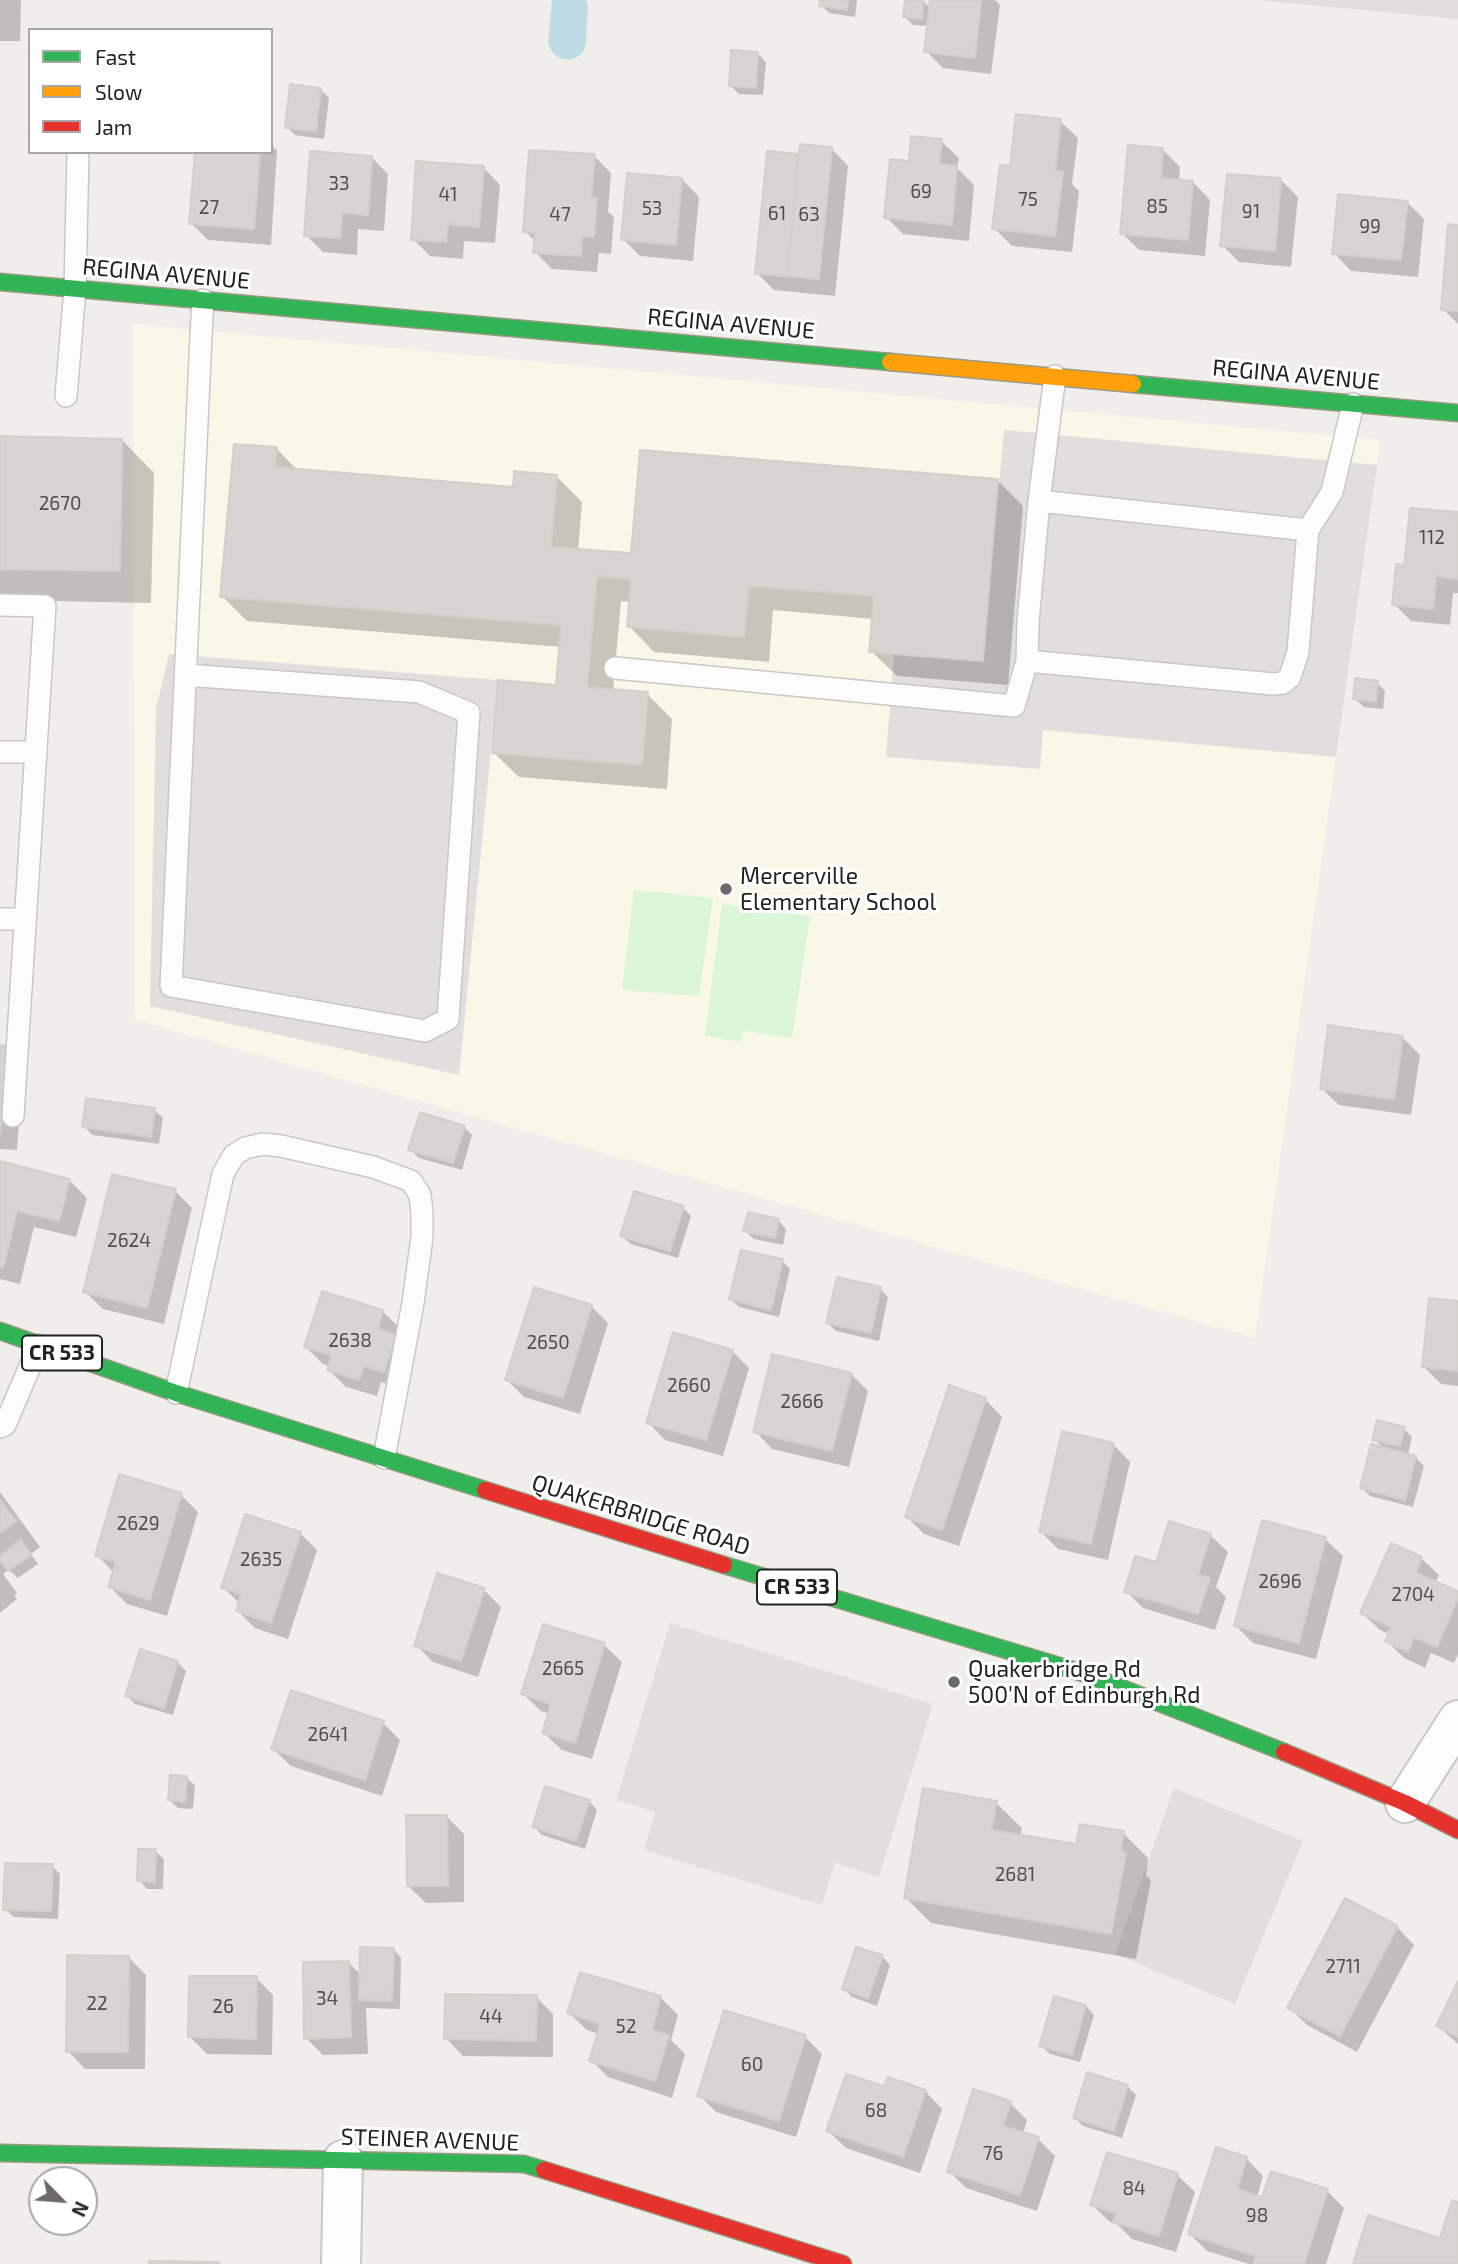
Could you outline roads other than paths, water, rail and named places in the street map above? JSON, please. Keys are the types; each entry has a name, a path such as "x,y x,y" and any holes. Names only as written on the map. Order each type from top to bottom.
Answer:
{"street":[{"name":"REGINA AVENUE","path":"0,282 1458,413"},
{"name":"QUAKERBRIDGE ROAD","path":"0,1331 176,1393 821,1595 1086,1674 1241,1734 1405,1803 1458,1830"},
{"path":"1405,1803 1458,1720"},
{"name":"STEINER AVENUE","path":"0,2152 524,2164 843,2264"},
{"path":"341,2264 343,2160"}],"lane":[{"path":"66,396 75,289 78,154"},
{"path":"185,675 419,692 469,713 448,1019 425,1031 171,986 185,675 203,300"},
{"path":"615,668 1014,706 1027,661 1039,502 1055,376"},
{"path":"1027,661 1283,683 1290,677 1298,652 1308,530 1332,492 1353,404"},
{"path":"1039,502 1308,530"},
{"path":"0,606 45,606 13,1116"},
{"path":"0,752 36,752"},
{"path":"0,919 25,919"},
{"path":"176,1393 223,1174 234,1155 245,1148 263,1144 373,1167 411,1181 420,1195 422,1213 422,1237 413,1303 384,1458"},
{"path":"0,1427 5,1424 39,1345"}],"water":[{"path":"552,0 586,0 586,42 584,51 577,57 568,60 559,58 548,43"}],"place":[{"name":"Mercerville Elementary School","path":"726,889"},
{"name":"Quakerbridge Rd 500'N of Edinburgh Rd","path":"954,1682"}]}
